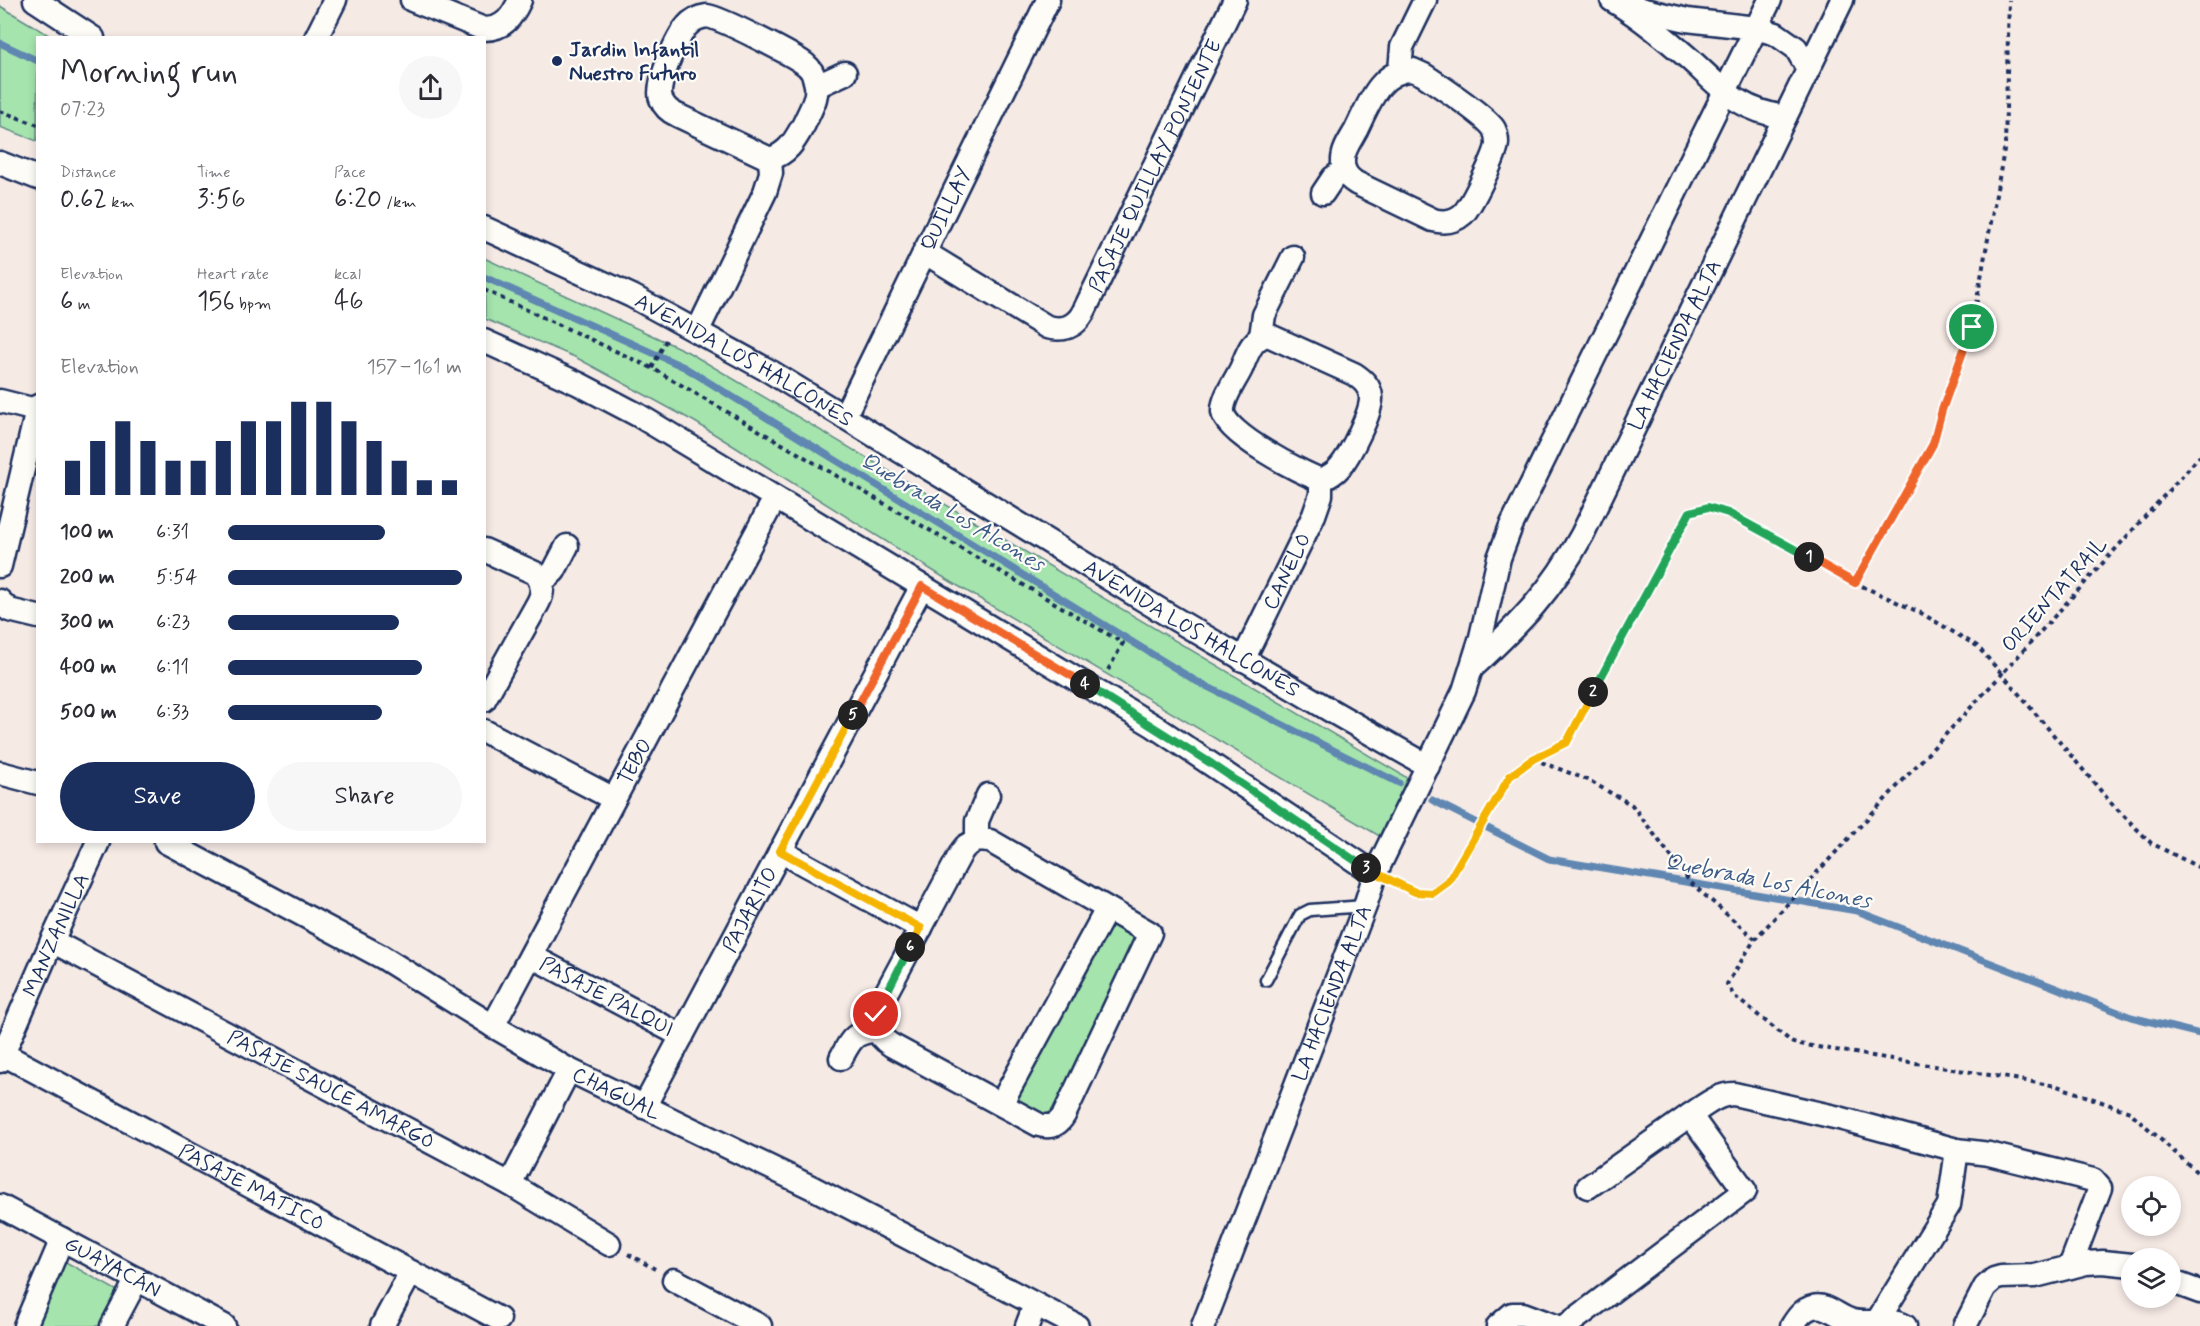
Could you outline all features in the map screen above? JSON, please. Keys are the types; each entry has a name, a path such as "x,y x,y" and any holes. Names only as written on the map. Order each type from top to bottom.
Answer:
{"street":[{"path":"35,0 90,36"},
{"path":"317,36 335,0"},
{"path":"412,0 476,27 492,29 511,17 520,0"},
{"name":"QUILLAY","path":"844,417 1048,0"},
{"name":"PASAJE QUILLAY PONIENTE","path":"924,252 1047,327 1061,329 1080,319 1235,0"},
{"path":"1400,71 1402,47 1425,0"},
{"name":"LA HACIENDA ALTA","path":"1203,1326 1365,906 1375,874 1457,707 1473,667 1493,582 1511,526 1770,0"},
{"name":"LA HACIENDA ALTA","path":"1473,667 1520,623 1552,585 1566,564 1842,0"},
{"path":"1615,2 1687,20 1756,28 1776,34 1796,48 1808,69"},
{"path":"1615,2 1679,50 1744,106 1764,114 1785,117"},
{"path":"700,9 804,63 811,70 816,86 814,102 791,146 784,153 770,159 670,112 660,99 659,91 662,76 683,31 700,9"},
{"path":"1413,70 1424,75 1486,120 1494,130 1497,143 1496,150 1469,207 1453,220 1440,222 1433,220 1356,183 1344,170 1343,156 1372,97 1385,81 1400,71 1413,70"},
{"path":"816,86 845,73"},
{"path":"698,330 765,192 771,173 770,159"},
{"path":"0,164 36,177"},
{"path":"1323,193 1333,178 1344,170"},
{"name":"AVENIDA LOS HALCONES","path":"486,229 585,273 698,330 771,372 1242,660 1428,765"},
{"path":"1261,336 1264,315 1293,257"},
{"path":"1261,336 1275,337 1354,374 1361,378 1370,391 1368,413 1345,461 1321,480 1256,446 1229,424 1223,415 1225,402 1255,340 1261,336"},
{"path":"486,342 579,384 638,415 1096,690 1212,764 1375,874"},
{"path":"0,401 36,408"},
{"path":"0,566 32,456 36,418"},
{"name":"CANELO","path":"1242,660 1314,515 1320,495 1321,480"},
{"name":"TEBO","path":"493,1026 775,498"},
{"path":"541,583 554,571 567,546"},
{"path":"486,551 535,573 541,583 542,597 486,696"},
{"name":"PAJARITO","path":"644,1107 922,586"},
{"path":"0,602 9,610 36,617"},
{"path":"486,732 614,799"},
{"path":"0,773 36,782"},
{"path":"977,840 977,821 988,795"},
{"path":"977,840 990,841 1107,909 1150,933 1064,1115 1054,1125 1040,1125 891,1045 880,1036 877,1030 876,1014 879,1006 966,846 977,840"},
{"name":"MANZANILLA","path":"2,1058 52,941 98,843"},
{"name":"CHAGUAL","path":"168,843 372,951 569,1070 813,1188 1031,1316 1077,1326"},
{"path":"780,851 921,928"},
{"path":"1001,1104 1107,909"},
{"name":"PASAJE SAUCE AMARGO","path":"52,941 510,1184 609,1244"},
{"name":"PASAJE PALQUI","path":"531,956 682,1036"},
{"path":"841,1058 856,1035 877,1030"},
{"name":"PASAJE MATICO","path":"2,1058 499,1319"},
{"path":"510,1184 569,1070"},
{"path":"1588,1187 1718,1097 1734,1094 1839,1118 1957,1150 1989,1154 2093,1180 2100,1188 2070,1268"},
{"path":"1566,1326 1745,1191 1690,1115"},
{"path":"1878,1320 1949,1205 1957,1150"},
{"name":"GUAYACÁN","path":"0,1206 224,1326"},
{"path":"25,1326 62,1239"},
{"path":"1965,1326 1985,1287 1994,1279 2035,1276 2103,1262 2121,1264"},
{"path":"382,1326 411,1272"},
{"path":"112,1326 137,1279"},
{"path":"674,1280 729,1319 760,1326"},
{"path":"2181,1285 2200,1292"},
{"path":"1792,1326 1802,1312 1819,1306 1850,1320 1859,1322 1878,1320 1905,1326"},
{"path":"1498,1326 1512,1314 1523,1314 1555,1326"}],"lane":[{"path":"1266,980 1300,915 1310,910 1365,906"}],"path":[{"path":"1855,583 1933,444 1942,410 1972,327 2005,145 2009,0"},
{"path":"0,111 36,124"},
{"path":"486,291 652,368 1123,643 1096,690"},
{"path":"652,368 677,320"},
{"name":"ORIENTATRAIL","path":"1533,759 1567,742 1690,512 1708,507 1728,513 1855,583 1922,613 1977,646 2001,674 2200,456"},
{"path":"2200,868 2151,843 2112,804 2001,674 1755,939 1727,984 1734,996 1793,1042 2057,1086 2130,1112 2200,1175"},
{"path":"1375,874 1415,892 1433,893 1448,882 1510,776 1533,759 1588,780 1632,805 1690,883 1755,939"},
{"path":"609,1244 674,1280"}],"green space":[{"path":"0,6 50,36 36,36 36,141 0,127"},
{"path":"486,259 688,352 1414,782 1381,837 943,577 695,422 577,358 486,319"},
{"path":"1106,920 1144,939 1051,1119 1014,1100"},
{"path":"64,1261 123,1294 105,1326 35,1326"}],"waterway":[{"name":"Quebrada Los Alcones","path":"0,43 36,60"},
{"name":"Quebrada Los Alcones","path":"486,278 684,367 1196,681 1399,783"},
{"name":"Quebrada Los Alcones","path":"1432,800 1549,859 1857,911 2131,1017 2200,1034"}],"place":[{"name":"Jardin Infantil Nuestro Futuro","path":"557,61"}],"route":[{"path":"876,1014 921,928 780,851 922,586 1154,726 1375,874 1415,892 1433,893 1448,882 1510,776 1533,759 1567,742 1690,512 1708,507 1728,513 1759,528 1855,583 1933,444 1942,410 1972,327"}]}
